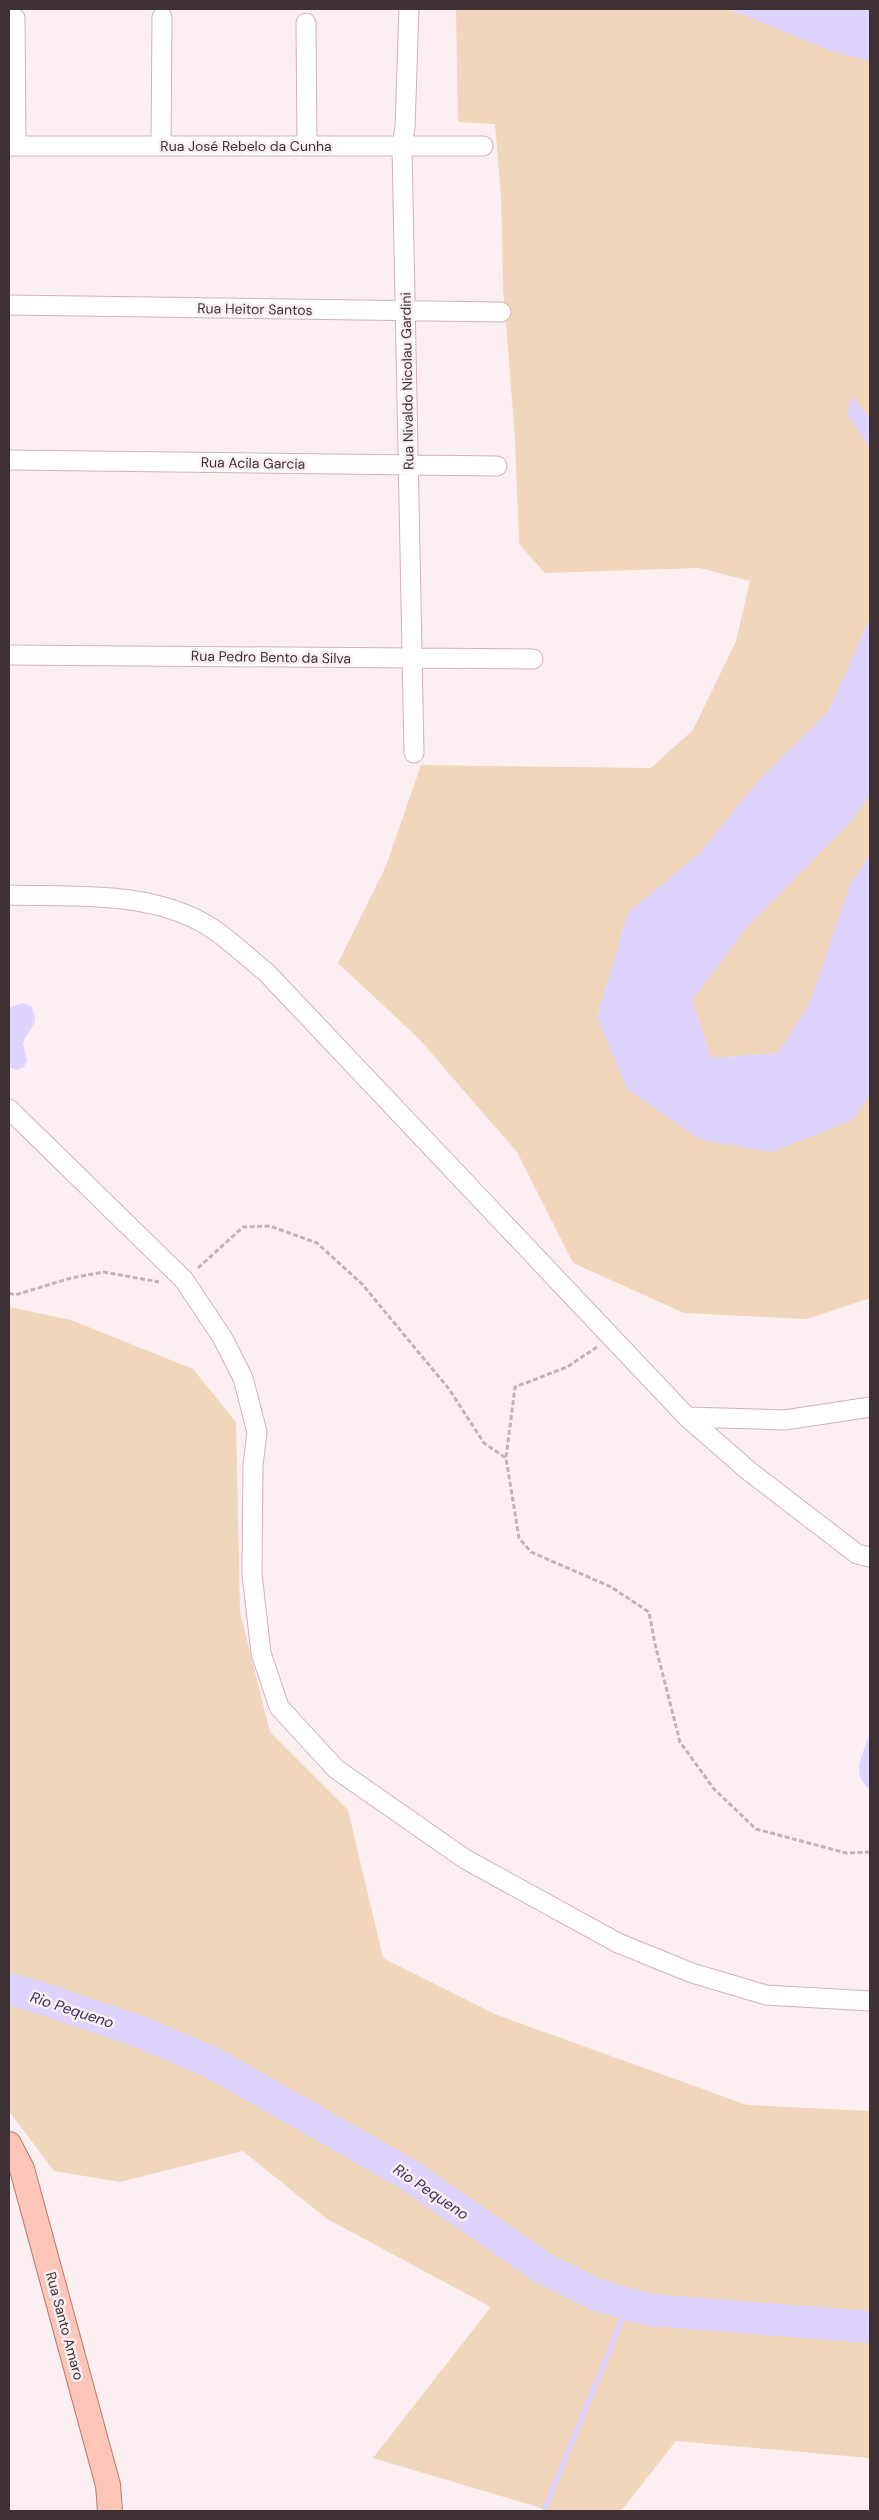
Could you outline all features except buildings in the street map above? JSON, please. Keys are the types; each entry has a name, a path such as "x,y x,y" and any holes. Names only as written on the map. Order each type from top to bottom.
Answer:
{"main road":[{"name":"Rua Santo Amaro","path":"9,2144 22,2168 108,2485 110,2511"}],"street":[{"name":"Rua Nivaldo Nicolau Gardini","path":"409,9 405,127 402,147 414,753"},
{"path":"161,146 162,17"},
{"path":"12,146 15,18"},
{"path":"306,23 307,146"},
{"name":"Rua José Rebelo da Cunha","path":"12,146 483,146"},
{"name":"Rua Heitor Santos","path":"9,306 501,312"},
{"name":"Rua Acila Garcia","path":"9,460 497,466"},
{"name":"Rua Pedro Bento da Silva","path":"9,655 532,659"},
{"path":"9,895 135,900 171,910 212,928 266,972 687,1417 757,1477 857,1554 870,1556"},
{"path":"9,1109 184,1280 222,1337 243,1378 257,1432 253,1465 252,1574 261,1653 279,1707 336,1770 465,1859 618,1943 692,1973 766,1995 870,2001"},
{"path":"687,1417 785,1420 870,1407"}],"path":[{"path":"9,1293 15,1295 71,1278 104,1272 160,1282 184,1280 243,1227 270,1226 318,1243 362,1284 449,1389 484,1443 506,1458"},
{"path":"612,1337 567,1367 515,1387 506,1458 519,1538 531,1552 611,1587 649,1612 655,1644 680,1742 714,1789 756,1829 846,1853 870,1852"}],"shaded area":[{"path":"456,9 728,9 832,51 870,61 870,419 852,396 847,414 870,447 870,619 828,712 759,780 700,853 628,913 597,1018 852,1120 870,1095 870,1298 807,1319 684,1313 573,1263 517,1152 419,1039 338,963 386,866 421,765 651,768 693,730 736,641 750,581 699,568 545,573 519,544 515,438 503,286 501,195 495,124 458,122"},
{"path":"728,9 870,9 870,61 832,51"},
{"path":"852,396 870,419 870,447 847,414"},
{"path":"870,619 870,795 849,823 744,930 692,1000 711,1058 778,1053 809,1005 851,882 870,855 870,1095 852,1120 772,1152 701,1140 627,1089 597,1018 628,913 700,853 759,780 828,712"},
{"path":"870,795 870,855 851,882 809,1005 778,1053 711,1058 692,1000 744,930 849,823"},
{"path":"22,1003 31,1006 35,1021 23,1043 27,1060 24,1067 16,1070 9,1067 9,1011 11,1007"},
{"path":"9,1307 71,1320 193,1369 236,1422 240,1612 270,1732 348,1810 383,1958 497,2015 747,2105 870,2111 870,2458 676,2441 621,2511 551,2511 373,2458 491,2307 327,2219 243,2151 120,2182 54,2171 9,2111"},
{"path":"870,1733 870,1789 864,1784 859,1771"}],"waterway":[{"name":"Rio Pequeno","path":"9,1989 143,2033 213,2063 409,2175 543,2268 597,2295 650,2310 870,2327"},
{"path":"544,2511 622,2320 632,2305"}]}
